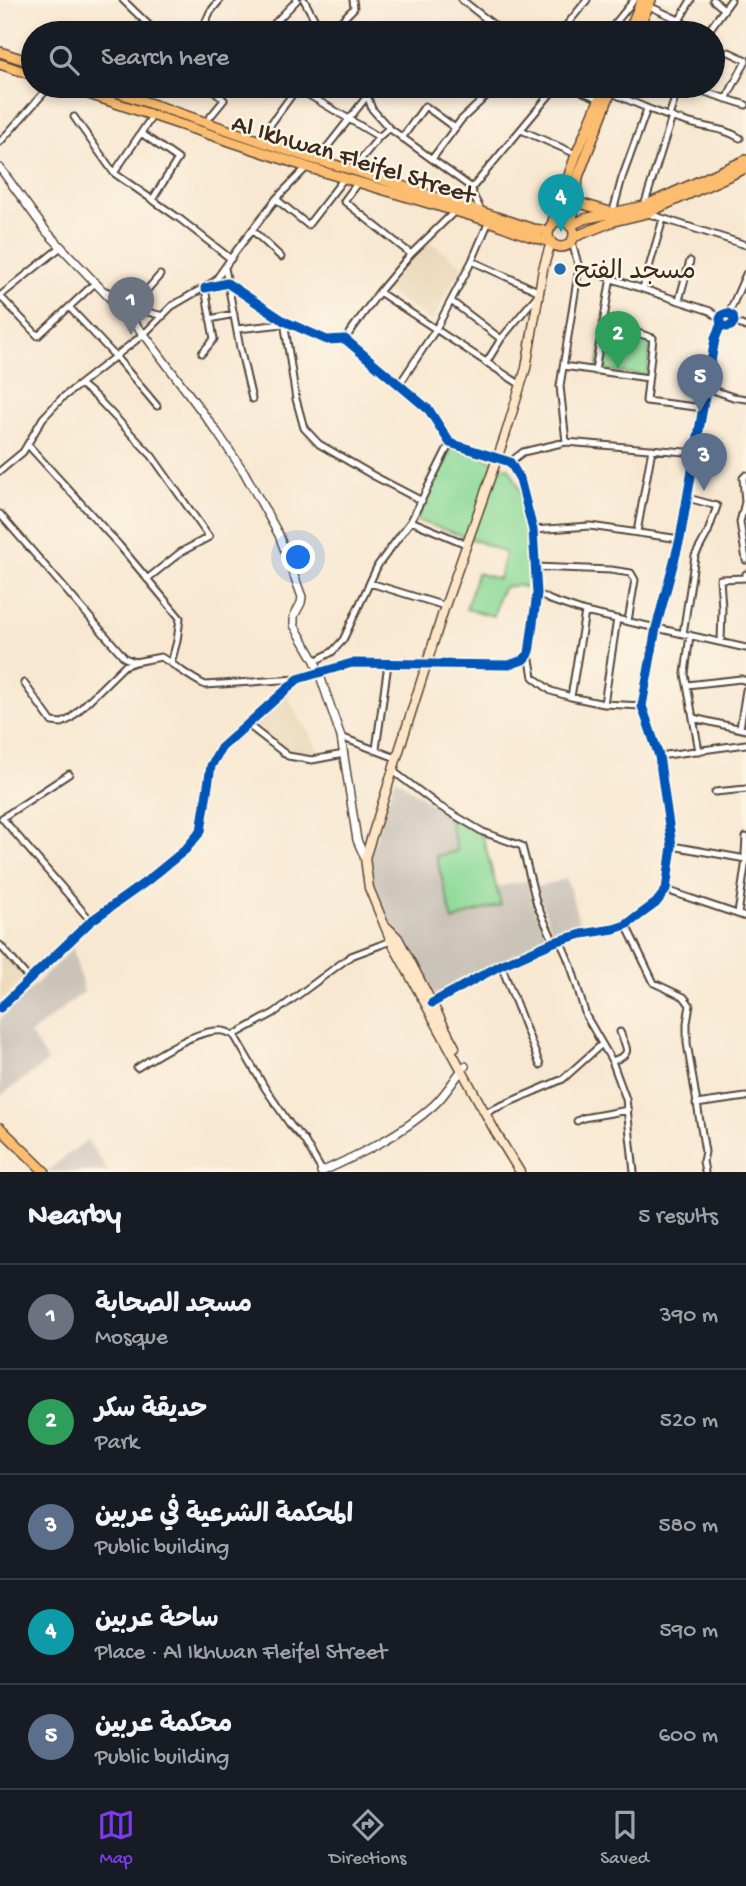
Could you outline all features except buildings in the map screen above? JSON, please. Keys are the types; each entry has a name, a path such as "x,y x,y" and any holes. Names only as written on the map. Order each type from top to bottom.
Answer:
{"main road":[{"path":"635,21 647,2"},
{"path":"640,21 647,2"},
{"path":"0,52 21,59"},
{"path":"0,64 21,71"},
{"name":"Al Ikhwan Fleifel Street","path":"101,98 311,161 353,170 533,229 550,229"},
{"name":"Al Ikhwan Fleifel Street","path":"135,98 258,140 345,178 551,242"},
{"path":"520,1172 489,1111 391,941 369,888 365,858 445,606 526,368 543,270 551,242 550,229 576,155 604,98"},
{"path":"570,226 578,177 604,98"},
{"path":"645,209 746,160"},
{"path":"570,226 584,219 612,217 645,209 746,168"},
{"path":"576,202 612,217"},
{"path":"551,242 563,247 612,217"},
{"path":"550,229 559,222 565,222 573,229 573,239"},
{"path":"386,927 398,938 496,1133 520,1172"},
{"path":"0,1128 45,1172"}],"street":[{"path":"123,0 145,21"},
{"path":"277,21 297,0"},
{"path":"304,0 315,21"},
{"path":"341,21 355,8 353,0"},
{"path":"462,0 489,21"},
{"path":"471,7 476,0"},
{"path":"570,21 587,0"},
{"path":"617,21 634,0"},
{"path":"647,2 679,20 691,0"},
{"path":"713,0 724,9"},
{"path":"716,21 731,0"},
{"path":"206,21 219,1"},
{"path":"726,99 746,60 729,52"},
{"path":"0,142 39,98"},
{"path":"206,122 225,100 223,98"},
{"path":"258,140 289,98"},
{"path":"315,98 379,137"},
{"path":"0,471 23,452 51,408 144,334 172,306 215,281 276,199 364,98"},
{"path":"367,98 372,109 389,128 472,188 482,212"},
{"path":"432,159 461,120 484,98"},
{"path":"472,188 547,98"},
{"path":"619,98 701,126 714,127 740,138"},
{"path":"676,98 645,209 663,219 746,245"},
{"path":"723,98 746,105"},
{"path":"402,138 425,106 455,128"},
{"path":"612,217 647,109"},
{"path":"114,173 153,115"},
{"path":"74,117 114,173 231,259"},
{"path":"276,199 308,225 389,128"},
{"path":"521,131 576,155"},
{"path":"141,133 178,159 152,200"},
{"path":"0,168 3,177 61,247 144,334 186,388 244,472 279,535 302,597 302,603 294,616 294,625 315,661 341,737 357,839 365,858"},
{"path":"358,182 344,201 411,254"},
{"path":"345,340 379,292 411,254 455,211"},
{"path":"643,288 663,219"},
{"path":"399,385 436,329 472,261 489,221"},
{"path":"252,230 281,257"},
{"path":"566,442 560,386 579,268 573,239"},
{"path":"61,247 0,296 38,335 96,285"},
{"path":"472,261 540,292 501,339 486,363"},
{"path":"679,300 690,261"},
{"path":"225,268 252,399"},
{"path":"579,268 710,311 728,327 734,322"},
{"path":"729,313 746,274"},
{"path":"133,306 160,275"},
{"path":"595,370 611,277"},
{"path":"205,288 222,283 229,285 284,322 327,340 345,340 429,410 450,443 510,462 520,478 533,530 537,593 529,654 533,677 551,691 571,697 604,704 642,706"},
{"path":"96,285 133,306 163,316"},
{"path":"202,353 214,339 205,288"},
{"path":"379,292 521,385"},
{"path":"451,301 501,339"},
{"path":"69,307 157,406"},
{"path":"432,1003 500,965 557,941 626,925 656,903 666,890 672,846 659,756 642,706 656,628 680,539 715,339 722,315 729,313"},
{"path":"729,313 734,322"},
{"path":"210,319 234,314"},
{"path":"237,329 284,322"},
{"path":"284,322 296,399 304,428 319,443 422,501"},
{"path":"603,322 653,338 646,401 704,408"},
{"path":"734,322 746,327"},
{"path":"563,366 648,378"},
{"path":"80,384 96,397 152,456 209,537 181,552 147,579"},
{"path":"707,388 746,399"},
{"path":"510,462 523,452 566,442 697,453"},
{"path":"315,661 332,652 343,640 378,565 411,522 450,443"},
{"path":"28,444 180,618 171,663"},
{"path":"636,532 652,449"},
{"path":"746,475 742,482 746,502 740,522 746,560"},
{"path":"683,634 695,556 708,532 717,506 688,498"},
{"path":"0,514 125,658 135,662"},
{"path":"411,522 466,544"},
{"path":"533,530 590,526 680,539"},
{"path":"535,567 631,573 635,580 628,621"},
{"path":"721,642 720,579 746,578 746,574"},
{"path":"370,583 445,606"},
{"path":"537,593 585,612 746,648"},
{"path":"571,697 585,612"},
{"path":"604,704 617,619"},
{"path":"691,635 685,674 699,751"},
{"path":"24,683 52,722 62,723 70,719 124,666 161,657 205,685 298,679 352,663 509,665 523,660 529,654"},
{"path":"376,749 388,664"},
{"path":"0,1008 91,921 185,850 201,831 211,766 221,748 298,679"},
{"path":"687,685 741,679 746,681"},
{"path":"693,718 743,729 746,690"},
{"path":"247,725 288,756 312,760 344,754"},
{"path":"341,737 396,758"},
{"path":"659,756 746,744"},
{"path":"393,771 439,806 484,832 522,846 537,905 571,966 586,1016 611,1061 626,1099 634,1172"},
{"path":"69,774 2,818 91,921"},
{"path":"715,792 746,789"},
{"path":"738,914 746,859 746,837"},
{"path":"672,846 746,859"},
{"path":"666,890 746,917"},
{"path":"626,925 654,984 684,997 690,1005 687,1043 705,1152 705,1172"},
{"path":"233,1035 274,1013 351,956 391,941"},
{"path":"0,946 29,979"},
{"path":"500,965 540,1065"},
{"path":"137,1068 167,1049 210,1032 225,1031 233,1035 265,1088 304,1140 322,1172 393,1135 436,1104 464,1068"},
{"path":"611,1061 627,1053 620,1032"},
{"path":"489,1111 563,1079 602,1044"},
{"path":"696,1104 746,1097"},
{"path":"577,1121 628,1110"}],"shaded area":[{"path":"430,242 463,266 432,321 385,291"},
{"path":"286,694 320,753 306,757 287,752 250,726"},
{"path":"395,778 448,814 457,851 437,856 453,921 501,905 496,887 528,881 533,906 549,939 495,963 435,996 402,935 390,924 374,887 369,860"},
{"path":"567,879 581,929 553,934 536,887"},
{"path":"0,941 26,974 0,1004"},
{"path":"73,948 84,992 30,1034 48,1062 0,1096 0,1019"},
{"path":"87,1140 109,1172 48,1170"}],"green space":[{"path":"605,325 651,339 647,376 597,369"},
{"path":"452,448 486,457 500,467 508,467 522,495 526,510 532,589 517,585 504,587 498,597 494,616 466,609 477,573 499,579 505,553 416,520"},
{"path":"448,814 482,834 501,905 453,921 436,856 457,851"}],"cycle path":[{"path":"0,1008 91,921 185,850 201,831 211,766 221,748 298,679 352,663 509,665 523,660 529,654 537,593 533,530 520,479 510,462 450,443 429,410 345,339 327,340 284,321 227,283 205,288"},
{"path":"432,1003 501,965 554,942 626,925 656,903 666,890 672,846 659,756 642,706 656,628 680,539 715,339 722,315 727,313 733,316 734,322 731,326 721,324"}],"place":[{"name":"ساحة عربين","path":"561,232"},
{"name":"مسجد الفتح","path":"560,269"},
{"name":"مسجد الصحابة","path":"131,335"},
{"name":"حديقة سكر","path":"618,369"},
{"name":"محكمة عربين","path":"700,412"},
{"name":"المحكمة الشرعية في عربين","path":"704,491"}]}
